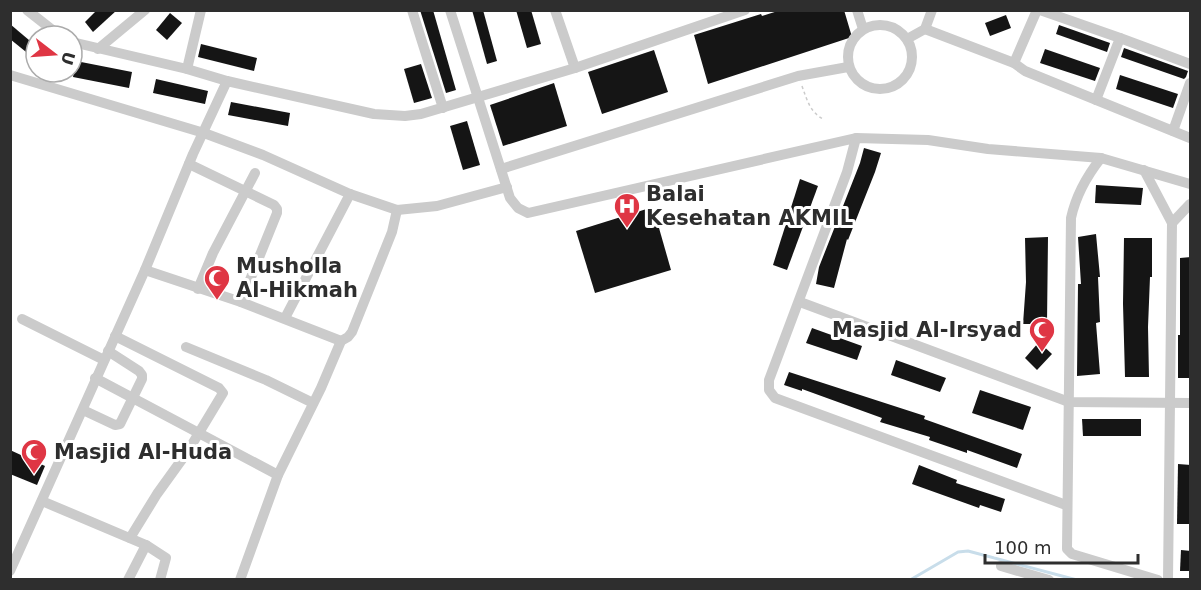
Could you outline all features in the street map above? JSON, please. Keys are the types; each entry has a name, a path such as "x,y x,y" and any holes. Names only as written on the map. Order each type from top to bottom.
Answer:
{"street":[{"path":"27,10 45,24"},
{"path":"98,49 144,10"},
{"path":"188,69 201,10"},
{"path":"412,10 443,108"},
{"path":"450,10 510,196 522,212 528,213 856,138 928,140 988,149 1101,158 1191,184"},
{"path":"555,10 575,68"},
{"path":"84,45 188,69 227,81 374,114 405,116 443,108 575,68 745,10"},
{"path":"857,10 863,29"},
{"path":"907,39 925,29 932,10"},
{"path":"1014,63 1039,10 1191,64"},
{"path":"875,25 890,26 900,31 907,39 912,57 910,69 896,86 885,90 869,88 859,82 848,67 847,53 850,44 863,29 875,25"},
{"path":"925,29 1014,63 1025,71 1191,138"},
{"path":"1096,100 1120,38"},
{"path":"501,169 798,76 848,67"},
{"path":"10,75 264,155 396,214 456,200 510,196"},
{"path":"10,571 227,81"},
{"path":"1173,131 1191,83"},
{"path":"856,138 847,172 769,380 769,390 775,398 1066,505"},
{"path":"1101,158 1088,175 1075,200 1071,218 1066,549 1072,555 1158,579"},
{"path":"191,159 245,192 274,206 277,211 241,302"},
{"path":"1144,170 1172,223 1168,579"},
{"path":"198,289 213,254 255,173"},
{"path":"285,318 350,194"},
{"path":"1172,223 1191,204"},
{"path":"240,579 278,475 341,341 352,332 392,232 396,214"},
{"path":"145,270 241,302 341,341"},
{"path":"800,302 1069,402 1191,403"},
{"path":"22,319 141,373 142,379 120,424 117,425 83,410"},
{"path":"115,336 219,388 223,393 221,400 130,538"},
{"path":"186,347 266,380 313,403"},
{"path":"95,378 278,475"},
{"path":"42,501 146,545 165,558 165,566 160,579"},
{"path":"128,579 146,545"},
{"path":"1001,566 1016,575 1049,579"}],"path":[{"path":"798,76 809,106 816,115 823,119"}],"building":[{"path":"97,10 117,10 93,32 85,22"},
{"path":"420,10 433,10 456,90 446,93"},
{"path":"472,10 483,10 497,61 487,64"},
{"path":"516,10 531,10 541,44 527,48"},
{"path":"781,10 844,10 852,37 708,84 694,35"},
{"path":"170,13 182,23 167,40 156,30"},
{"path":"1006,15 1011,28 990,36 985,23"},
{"path":"10,24 24,36 24,50 10,39"},
{"path":"1059,25 1110,43 1107,52 1056,34"},
{"path":"201,44 257,58 254,71 198,57"},
{"path":"1124,48 1188,71 1186,77 1184,79 1121,57"},
{"path":"1045,49 1100,68 1095,81 1040,63"},
{"path":"654,50 668,92 602,114 588,72"},
{"path":"84,63 132,72 129,88 84,79"},
{"path":"421,64 432,98 414,103 404,69"},
{"path":"1120,75 1178,94 1173,108 1116,89"},
{"path":"156,79 208,91 205,104 153,93"},
{"path":"554,83 567,126 503,146 490,105"},
{"path":"231,102 290,113 288,126 228,115"},
{"path":"467,121 480,165 463,170 450,126"},
{"path":"864,148 881,153 875,172 847,239 834,288 816,284 819,267"},
{"path":"800,179 818,186 787,270 773,265"},
{"path":"1096,185 1143,188 1141,205 1095,203"},
{"path":"653,207 671,270 595,293 576,231"},
{"path":"1096,234 1100,277 1098,277 1100,322 1096,323 1100,374 1077,376 1078,284 1081,284 1078,237"},
{"path":"1048,237 1047,324 1023,324 1026,282 1025,238"},
{"path":"1124,238 1152,238 1148,327 1149,377 1125,377"},
{"path":"1191,257 1191,378 1178,378 1180,258"},
{"path":"812,328 862,346 857,360 806,343"},
{"path":"1039,342 1052,354 1037,370 1025,358"},
{"path":"896,360 946,378 940,392 891,375"},
{"path":"789,372 925,416 924,419 1022,454 1017,468 967,450 967,453 929,440 930,437 880,422 882,418 802,389 802,391 784,385"},
{"path":"980,390 1031,407 1023,430 972,413"},
{"path":"1082,419 1141,419 1141,436 1083,436"},
{"path":"10,450 45,466 37,485 10,474"},
{"path":"1178,464 1191,465 1191,524 1177,524"},
{"path":"919,465 957,480 956,483 1005,499 1001,512 980,505 979,508 912,484"},
{"path":"1181,550 1191,551 1191,571 1180,571"}],"waterway":[{"path":"910,580 958,552 968,551 1077,580"}],"place":[{"name":"Balai Kesehatan AKMIL","path":"627,229"},
{"name":"Musholla Al-Hikmah","path":"217,301"},
{"name":"Masjid Al-Irsyad","path":"1042,353"},
{"name":"Masjid Al-Huda","path":"34,475"}]}
